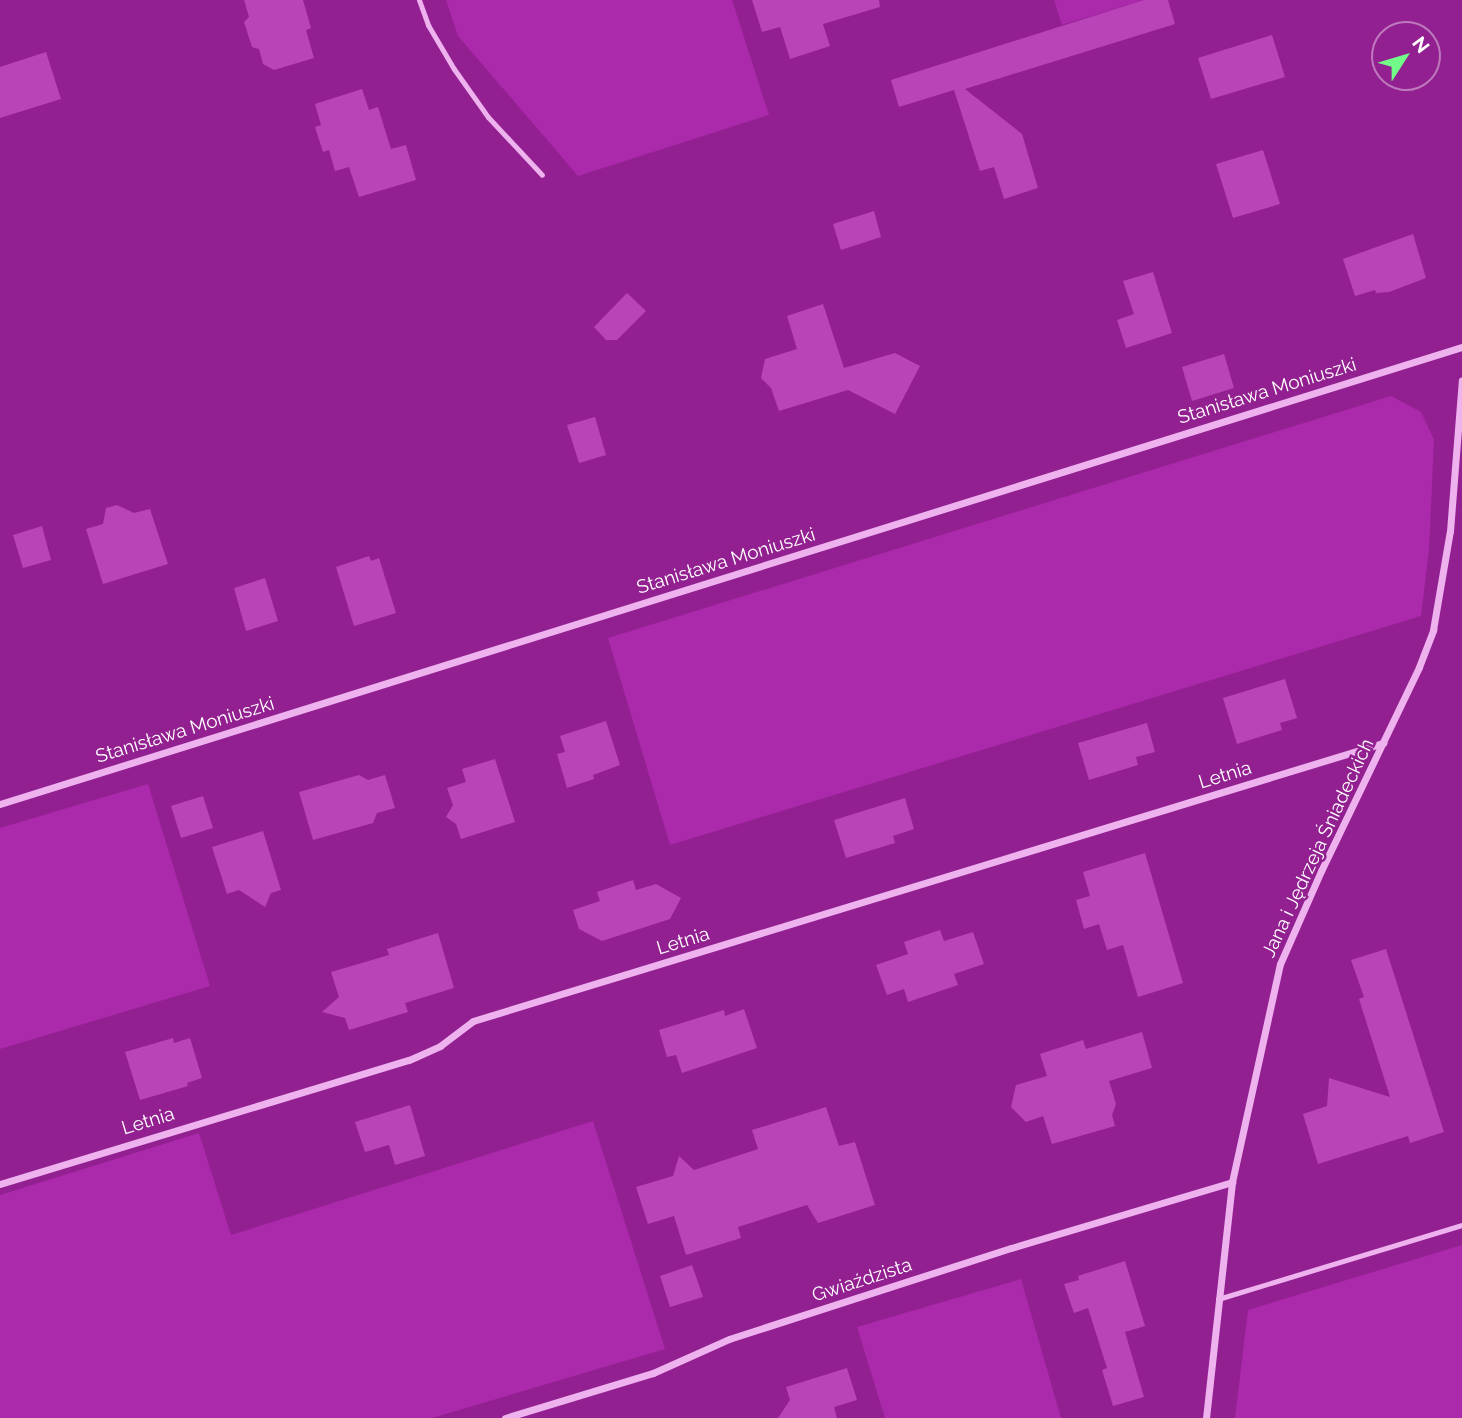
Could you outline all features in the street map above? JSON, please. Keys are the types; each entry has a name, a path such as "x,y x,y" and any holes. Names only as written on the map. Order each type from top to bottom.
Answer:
{"street":[{"name":"Stanisława Moniuszki","path":"0,804 1462,347"},
{"name":"Jana i Jędrzeja Śniadeckich","path":"1206,1418 1232,1182 1280,964 1419,667 1435,619 1450,531 1462,380"},
{"name":"Letnia","path":"0,1184 409,1060 440,1046 473,1021 1383,743"},
{"name":"Gwiaździsta","path":"505,1418 653,1373 729,1339 1012,1248 1232,1182"}],"lane":[{"path":"419,0 428,26 454,69 488,117 542,175"},
{"path":"1217,1299 1462,1226"}],"shaded area":[{"path":"446,0 732,0 769,115 578,176 458,36"},
{"path":"1054,0 1144,0 1062,25"},
{"path":"1391,396 1421,412 1434,440 1429,549 1421,616 670,845 608,638"},
{"path":"148,784 210,986 0,1049 0,828"},
{"path":"593,1121 665,1349 432,1418 0,1418 0,1195 199,1133 231,1235"},
{"path":"1462,1245 1462,1418 1235,1418 1248,1310"},
{"path":"1021,1279 1061,1418 885,1418 857,1327"}],"building":[{"path":"244,0 303,0 311,28 306,30 314,58 274,70 263,64 259,49 252,47 244,22 249,17"},
{"path":"752,0 879,0 880,7 823,24 830,46 790,59 780,27 762,32"},
{"path":"1144,0 1168,0 1175,24 965,89 1022,134 1038,188 1004,199 994,167 980,171 954,90 899,107 891,80"},
{"path":"1272,35 1285,77 1211,99 1198,58"},
{"path":"46,52 61,99 0,118 0,67"},
{"path":"362,89 369,110 378,107 391,149 406,145 416,180 359,197 349,167 335,171 329,150 323,152 315,127 321,125 315,104"},
{"path":"1263,150 1280,204 1233,218 1216,164"},
{"path":"874,211 881,237 841,250 833,224"},
{"path":"1413,234 1426,278 1389,292 1376,293 1375,290 1355,296 1343,259"},
{"path":"1153,272 1172,333 1126,348 1117,320 1134,314 1123,281"},
{"path":"627,293 646,311 617,340 606,340 594,327"},
{"path":"823,304 844,368 895,353 920,366 895,414 848,390 779,411 771,388 761,378 765,359 797,349 787,316"},
{"path":"1224,354 1234,388 1192,401 1182,367"},
{"path":"595,417 606,455 579,463 567,425"},
{"path":"117,505 134,513 150,509 168,564 103,584 86,529 103,524 106,508"},
{"path":"42,526 51,560 23,568 13,535"},
{"path":"369,556 371,561 379,558 396,613 354,626 336,567"},
{"path":"265,578 278,621 246,631 234,588"},
{"path":"1285,679 1297,718 1280,723 1282,730 1237,744 1223,698"},
{"path":"606,721 620,765 593,775 594,779 567,788 557,754 565,752 560,736"},
{"path":"1147,723 1155,752 1136,757 1138,765 1089,780 1078,743"},
{"path":"495,759 515,822 461,839 456,824 446,817 453,805 447,788 466,782 462,769"},
{"path":"359,775 368,780 385,775 395,808 377,813 373,823 313,840 299,792"},
{"path":"203,796 213,828 181,838 171,806"},
{"path":"905,798 914,829 893,836 895,843 846,858 834,820"},
{"path":"263,831 281,890 271,893 265,907 239,890 227,894 212,847"},
{"path":"1145,853 1183,983 1138,997 1123,945 1107,950 1099,924 1084,929 1076,900 1090,896 1083,872"},
{"path":"633,880 636,890 656,884 681,898 670,919 602,941 579,929 573,910 600,901 597,892"},
{"path":"940,930 944,941 973,932 984,964 954,974 958,985 908,1002 904,989 887,995 876,965 908,954 904,942"},
{"path":"438,933 454,988 405,1003 408,1012 349,1030 345,1018 322,1012 339,997 331,972 389,955 387,949"},
{"path":"1386,949 1444,1132 1410,1143 1408,1136 1318,1164 1303,1114 1327,1106 1329,1078 1390,1097 1359,999 1364,997 1351,960"},
{"path":"744,1009 757,1048 682,1073 676,1055 667,1057 659,1030 724,1010 725,1016"},
{"path":"1142,1032 1152,1068 1109,1081 1116,1104 1112,1115 1115,1126 1052,1144 1043,1116 1026,1122 1011,1107 1016,1085 1047,1076 1040,1054 1083,1040 1086,1049"},
{"path":"173,1038 174,1043 190,1038 202,1078 187,1083 188,1086 140,1100 125,1052"},
{"path":"410,1105 425,1156 395,1165 389,1145 365,1152 355,1122"},
{"path":"826,1107 839,1146 855,1142 875,1205 818,1223 807,1205 738,1227 741,1238 686,1255 674,1216 648,1224 636,1187 673,1176 679,1156 694,1170 758,1149 752,1130"},
{"path":"1125,1261 1145,1326 1125,1332 1144,1397 1113,1406 1102,1370 1107,1368 1088,1308 1074,1313 1064,1284 1079,1280 1078,1276"},
{"path":"692,1265 703,1297 670,1307 660,1276"},
{"path":"847,1368 857,1400 834,1407 837,1418 778,1418 790,1400 786,1387"}]}
